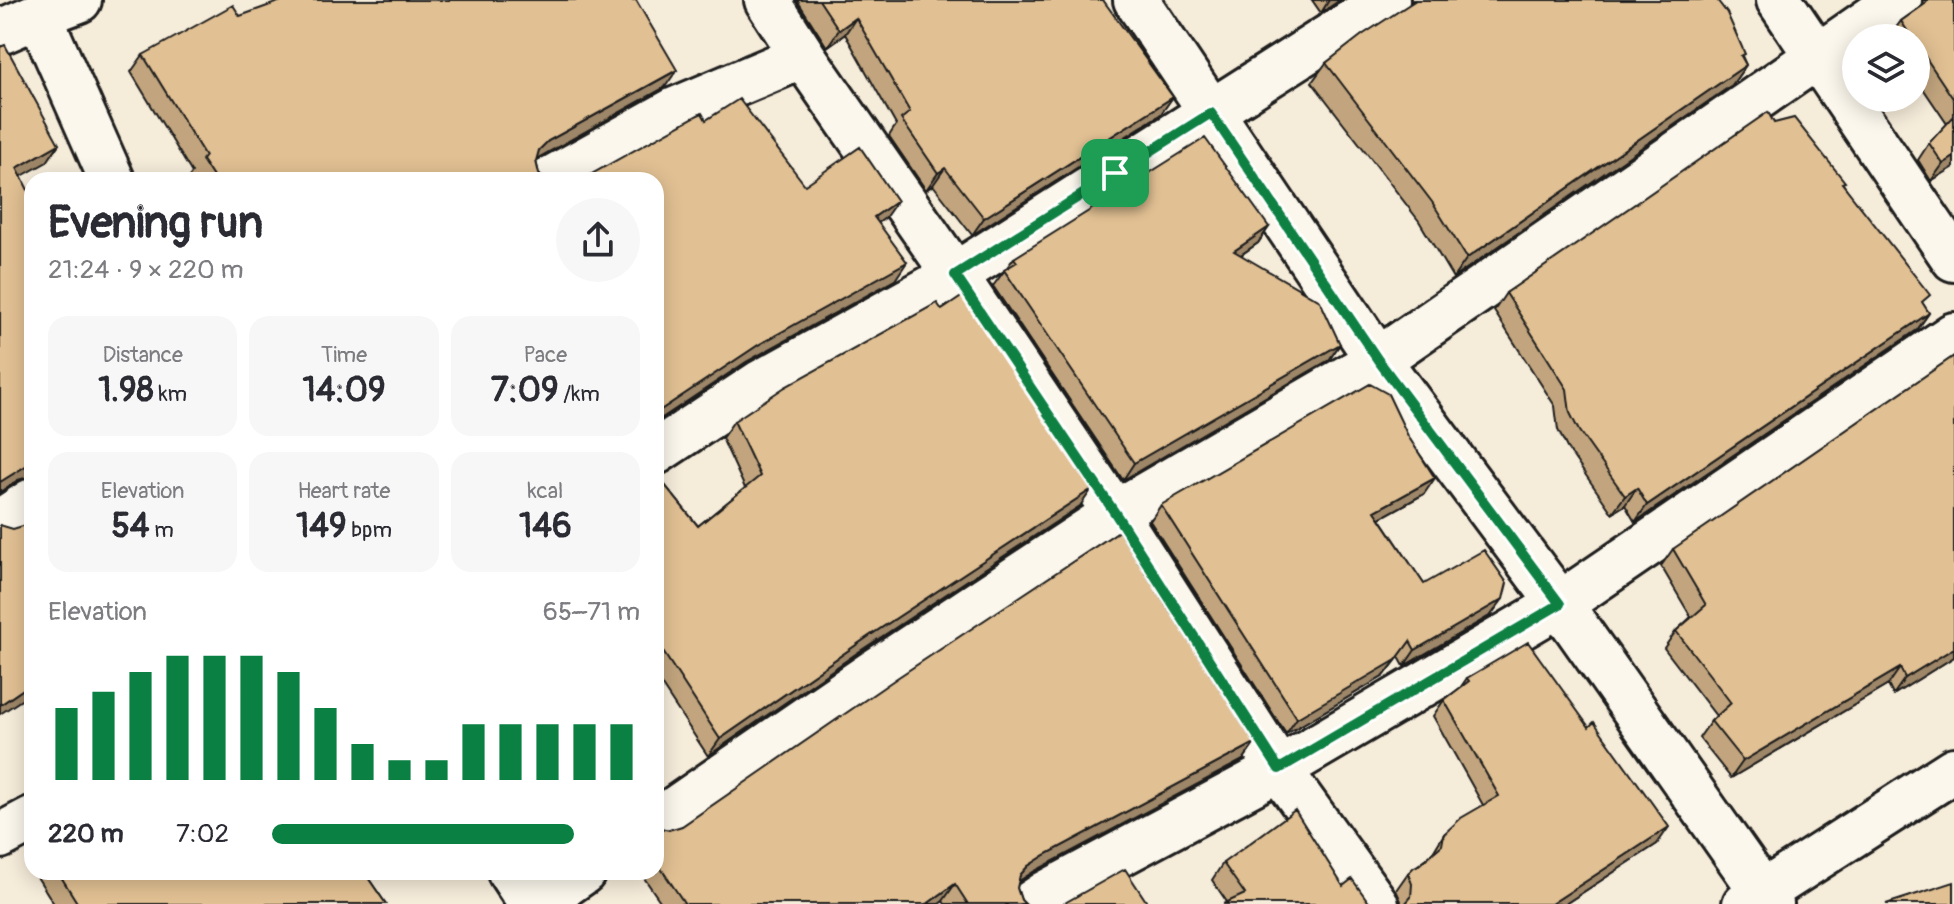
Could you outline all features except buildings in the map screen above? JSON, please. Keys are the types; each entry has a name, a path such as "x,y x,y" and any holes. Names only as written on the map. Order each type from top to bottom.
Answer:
{"street":[{"path":"767,0 1115,513 1279,769 1376,904"},
{"path":"1136,0 1378,360 1560,604 1760,900 1954,770"},
{"path":"664,447 760,383 955,275 1387,0"},
{"path":"1779,0 1954,259"},
{"path":"664,816 871,674 1115,513 1378,360 1899,0"},
{"path":"0,32 59,7 110,172"},
{"path":"563,172 675,110 803,56"},
{"path":"1030,904 1279,769 1560,604 1954,335"},
{"path":"0,522 24,506"},
{"path":"0,836 24,823"},
{"path":"516,880 534,904 571,880"}],"route":[{"path":"1211,113 1378,360 1560,604 1279,769 1115,513 955,275 1115,173 1211,113"}]}
